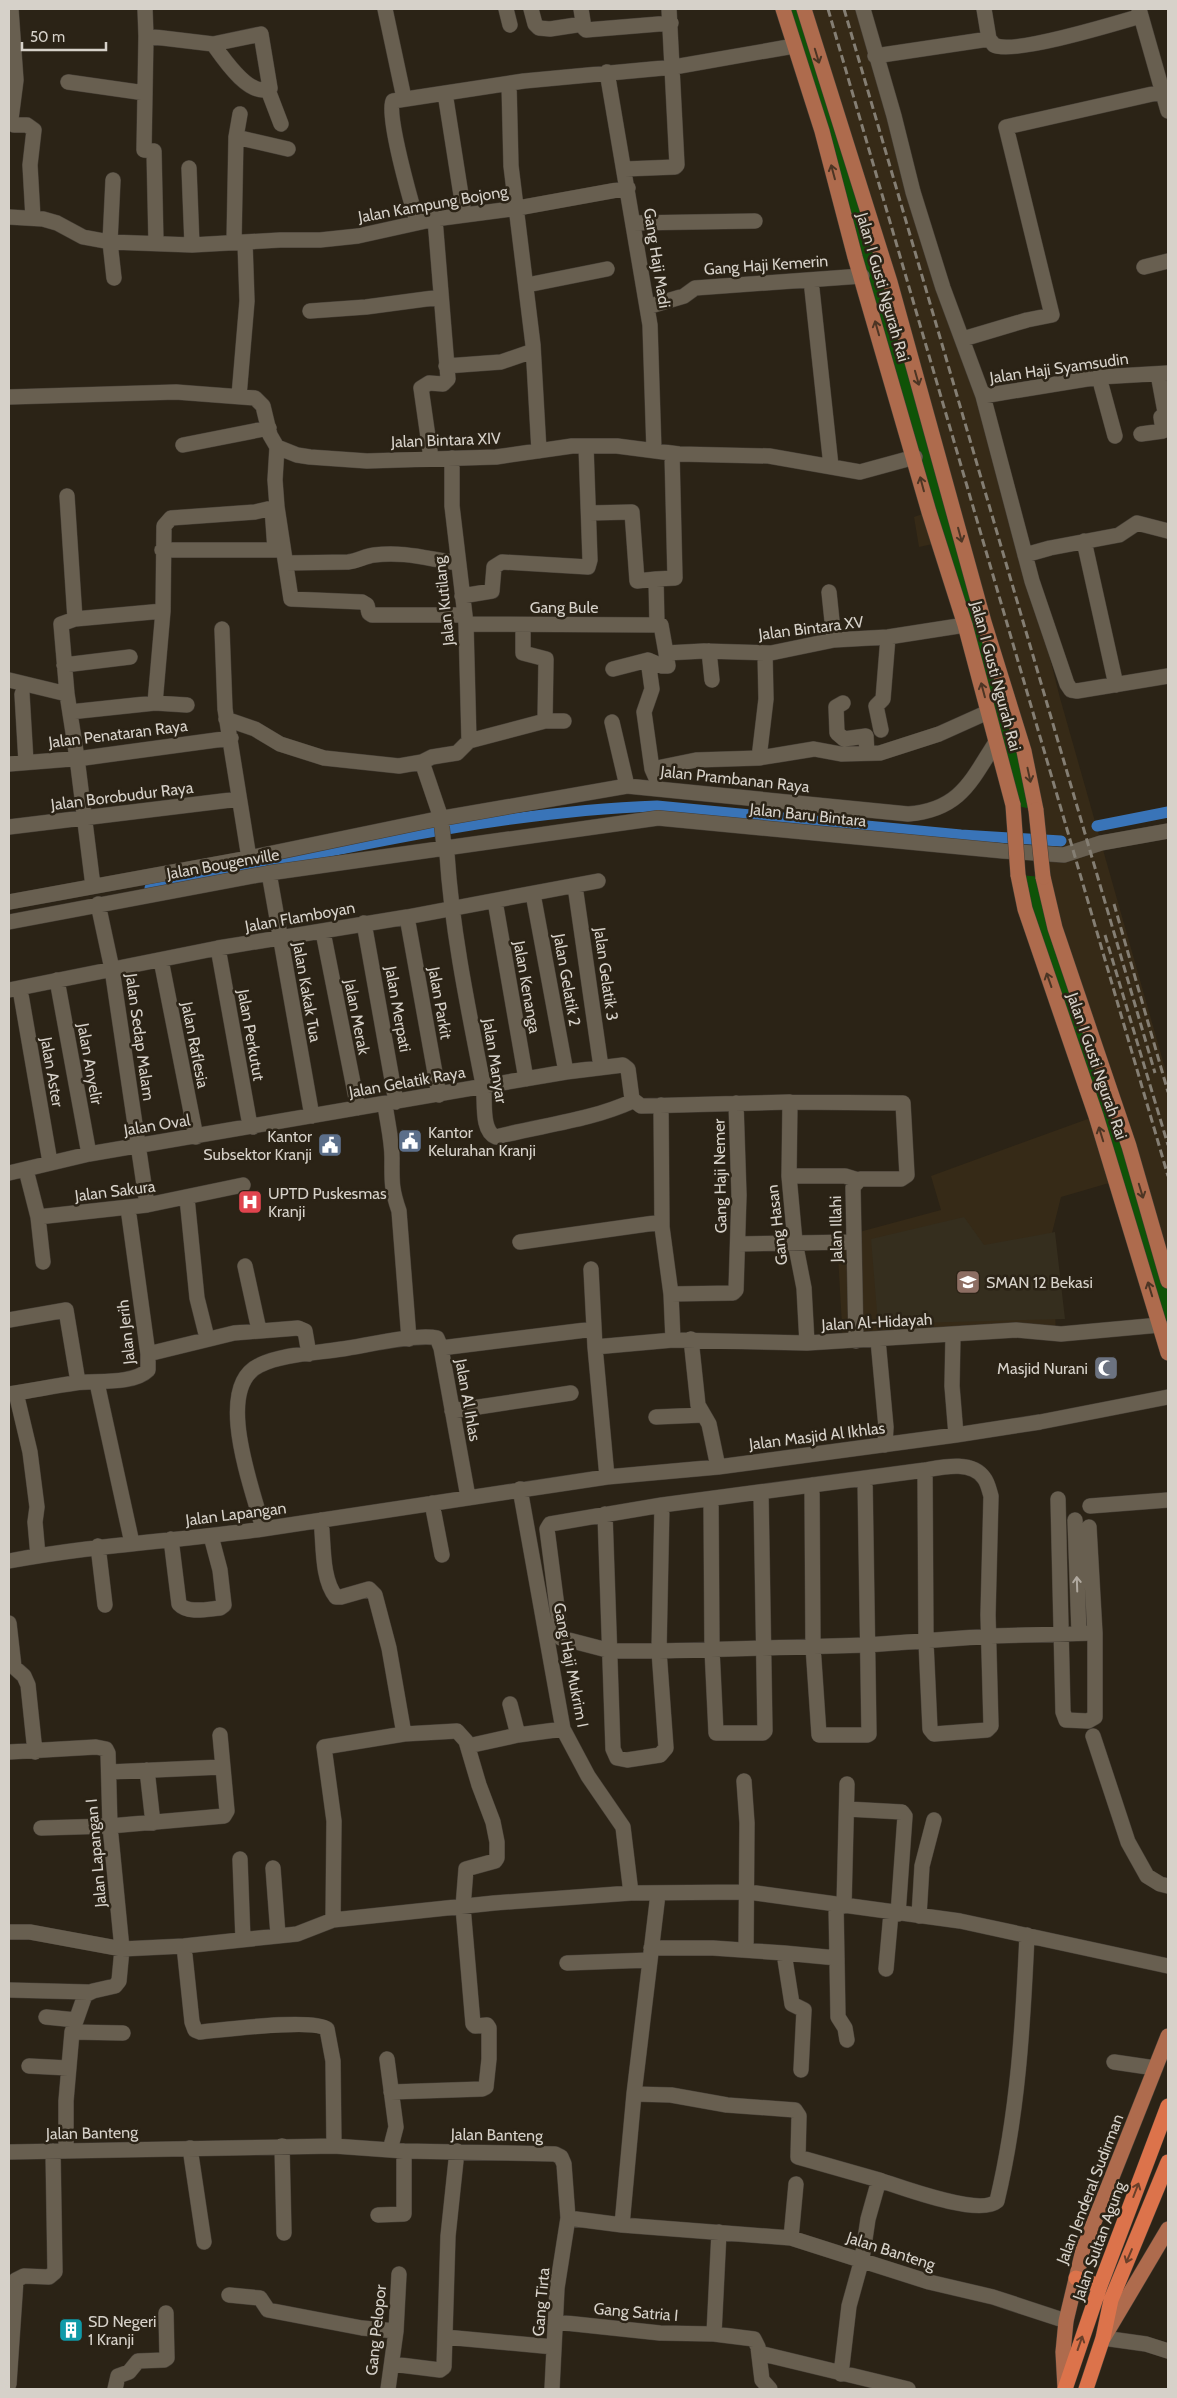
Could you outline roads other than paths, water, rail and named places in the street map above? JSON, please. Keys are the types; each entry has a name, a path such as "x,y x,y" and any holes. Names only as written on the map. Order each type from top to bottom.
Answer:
{"highway":[{"name":"Jalan Sultan Agung","path":"1065,2389 1100,2286 1166,2113"},
{"name":"Jalan Sultan Agung","path":"1104,2338 1111,2300 1168,2162"},
{"path":"1076,2278 1100,2286"},
{"path":"1086,2389 1104,2338"}],"main road":[{"name":"Jalan I Gusti Ngurah Rai","path":"783,9 822,131 930,512 965,625 1013,805 1018,875 1025,909 1096,1116 1168,1353"},
{"name":"Jalan I Gusti Ngurah Rai","path":"804,9 890,282 984,622 1024,752 1036,810 1043,877 1055,928 1123,1127 1168,1281"},
{"path":"862,276 890,282"},
{"path":"965,625 984,622"},
{"path":"1129,1222 1148,1212"},
{"name":"Jalan Jenderal Sudirman","path":"1065,2389 1063,2352 1066,2321 1084,2250 1168,2036"},
{"path":"1104,2338 1168,2229"}],"street":[{"path":"11,9 16,80 11,109 12,124 27,125 34,130 30,165 33,218"},
{"path":"145,9 144,150 154,151 156,243"},
{"path":"385,9 404,98"},
{"path":"506,9 510,25"},
{"path":"532,9 535,24 539,28 550,29 582,16 584,29 587,30 670,16 674,67 677,165 675,167 625,169"},
{"path":"863,9 875,56 894,116 913,192 943,288 983,396 1025,555 1069,688 1077,691 1168,676"},
{"path":"984,9 989,39 994,45 1000,46 1025,45 1053,40 1140,13 1161,92 1168,111"},
{"path":"146,36 213,44 261,34 271,83 268,90 281,124"},
{"path":"875,56 989,39"},
{"path":"213,44 230,68 247,84 261,90 268,90"},
{"path":"417,222 397,144 390,108 393,101 607,72 674,67 794,46"},
{"name":"Gang Haji Madi","path":"607,72 650,325 654,451"},
{"path":"68,82 145,93"},
{"name":"Jalan Kampung Bojong","path":"9,218 33,218 57,223 83,237 110,242 192,245 320,240 358,236 434,219 518,208 512,166 509,84"},
{"path":"963,339 1018,322 1052,315 1006,127 1161,92"},
{"path":"445,93 464,214"},
{"path":"239,396 247,301 239,242 236,137 240,114"},
{"path":"236,137 288,149"},
{"path":"189,168 192,245"},
{"path":"113,180 110,242 114,278"},
{"path":"539,451 533,351 518,208 628,188"},
{"path":"431,458 421,388 429,383 445,383 448,379 434,219"},
{"path":"633,223 755,222"},
{"path":"1144,267 1168,261"},
{"path":"526,285 607,269"},
{"name":"Gang Haji Kemerin","path":"647,307 684,296 695,288 862,276"},
{"path":"811,280 831,466"},
{"path":"310,311 366,307 441,297"},
{"path":"446,366 501,362 533,351"},
{"path":"1142,434 1163,431 1161,417 1165,416 1165,412 1163,374"},
{"name":"Jalan Haji Syamsudin","path":"983,396 1100,377 1163,374"},
{"path":"1100,377 1115,436"},
{"path":"9,397 176,392 255,398 260,402 270,435 277,447 277,508 286,563 357,562 374,555 410,554 458,564"},
{"path":"183,445 269,428"},
{"path":"462,596 492,591 494,567 498,563 588,568 589,513 586,446"},
{"name":"Jalan Bintara XIV","path":"277,447 297,456 367,461 431,458 496,458 586,446 617,446 672,453 761,455 860,472 915,457"},
{"path":"589,513 632,512 637,581 675,578 672,453"},
{"name":"Jalan Kutilang","path":"452,458 452,506 466,620 468,741"},
{"path":"67,496 75,620"},
{"path":"155,703 163,611 162,550 164,526 171,518 256,512 272,508 275,550 162,550"},
{"path":"1025,555 1119,535 1132,525 1140,522 1168,531"},
{"path":"1084,541 1116,685"},
{"name":"Gang Bule","path":"286,563 292,600 362,602 367,605 369,613 372,615 523,625 659,625"},
{"path":"613,669 648,660 662,666 668,666 659,625 656,579"},
{"path":"829,592 834,640"},
{"path":"93,886 67,694 60,627 64,622 75,620 163,611"},
{"path":"523,625 522,652 546,659 545,720"},
{"name":"Jalan Bintara XV","path":"666,653 709,651 765,653 834,640 888,637 965,625"},
{"path":"222,629 226,719 231,738 249,858"},
{"path":"881,730 876,706 883,699 888,637"},
{"path":"709,651 712,680"},
{"path":"759,758 766,699 765,653"},
{"path":"64,665 130,657"},
{"path":"648,660 652,689 644,712 652,770 660,789"},
{"path":"9,680 67,694"},
{"path":"22,694 26,762"},
{"path":"70,712 155,703 187,705"},
{"path":"843,703 836,707 837,733 844,738 866,736 867,753"},
{"path":"652,770 696,760 759,758 814,749 833,753 880,753 907,745 988,712"},
{"path":"226,719 255,729 272,741 324,758 398,766 422,762 432,757 457,752 468,741 545,720 564,721"},
{"path":"612,722 627,786"},
{"name":"Jalan Penataran Raya","path":"9,764 77,758 231,738"},
{"name":"Jalan Prambanan Raya","path":"9,902 249,858 441,818 627,786 908,814 926,812 958,796 968,787 996,742"},
{"path":"422,762 441,818"},
{"name":"Jalan Borobudur Raya","path":"9,827 239,799"},
{"name":"Jalan Manyar","path":"441,818 444,847 447,854 451,908 484,1087 486,1120 490,1133 496,1137 567,1122 613,1110 633,1102"},
{"name":"Jalan Baru Bintara","path":"444,847 658,818 1003,851 1064,855 1101,843 1168,831"},
{"name":"Jalan Bougenville","path":"9,922 269,873 444,847"},
{"name":"Jalan Kakak Tua","path":"269,873 312,1116"},
{"name":"Jalan Flamboyan","path":"14,989 218,948 323,932 598,881"},
{"name":"Jalan Gelatik 3","path":"575,886 602,1067"},
{"name":"Jalan Gelatik 2","path":"533,894 566,1072"},
{"name":"Jalan Kenanga","path":"495,901 526,1079"},
{"name":"Jalan Sedap Malam","path":"98,904 112,969 147,1205"},
{"name":"Jalan Parkit","path":"407,917 439,1095"},
{"name":"Jalan Merpati","path":"364,923 391,1103 391,1178 393,1193 400,1211 409,1339"},
{"name":"Jalan Merak","path":"323,932 358,1108"},
{"name":"Jalan Perkutut","path":"218,948 249,1120 253,1127"},
{"name":"Jalan Raflesia","path":"161,960 196,1137"},
{"name":"Jalan Anyelir","path":"58,980 89,1154"},
{"name":"Jalan Aster","path":"14,989 50,1162"},
{"name":"Jalan Gelatik Raya","path":"312,1116 602,1067 626,1066 633,1102"},
{"name":"Gang Haji Nemer","path":"633,1102 641,1106 736,1102 738,1244 853,1242"},
{"path":"736,1102 790,1102"},
{"name":"Jalan Illahi","path":"790,1102 902,1103 904,1105 907,1175 901,1179 858,1180 853,1187 856,1340"},
{"name":"Gang Hasan","path":"790,1102 789,1176 795,1242 804,1288 807,1343"},
{"path":"661,1105 662,1222 671,1294 672,1340"},
{"name":"Jalan Oval","path":"9,1172 26,1170 50,1162 89,1154 312,1116"},
{"path":"26,1170 38,1217 43,1262"},
{"path":"789,1176 845,1176 858,1180"},
{"name":"Jalan Sakura","path":"38,1217 128,1208 187,1198 244,1185"},
{"path":"187,1198 196,1298 208,1338"},
{"name":"Jalan Jerih","path":"12,1393 78,1382 97,1383 140,1376 146,1372 149,1366 148,1354 128,1208"},
{"path":"520,1242 662,1222"},
{"path":"671,1294 734,1292 738,1244"},
{"path":"245,1266 259,1330"},
{"path":"591,1269 594,1347 607,1476"},
{"path":"9,1320 66,1309 78,1382"},
{"name":"Jalan Al-Hidayah","path":"594,1347 690,1339 807,1343 1016,1330 1061,1334 1160,1325"},
{"path":"148,1354 208,1338 259,1330 303,1329 309,1354"},
{"path":"441,1348 594,1329"},
{"path":"953,1335 952,1386 956,1435"},
{"name":"Jalan Al Ihlas","path":"409,1339 435,1337 439,1341 468,1496"},
{"path":"263,1529 243,1452 236,1415 238,1395 244,1381 260,1365 309,1354 409,1339"},
{"path":"690,1339 698,1405 709,1424 718,1466"},
{"path":"878,1340 886,1427 885,1445"},
{"path":"97,1383 132,1543"},
{"path":"12,1393 30,1452 37,1507 35,1522 38,1556"},
{"path":"452,1411 571,1393"},
{"name":"Jalan Masjid Al Ikhlas","path":"468,1496 607,1476 718,1466 956,1435 1050,1420 1168,1397"},
{"path":"656,1417 703,1415"},
{"path":"925,1470 926,1642 931,1732 987,1730 991,1726 990,1636 988,1616 991,1496 985,1479 974,1469 949,1465 925,1470 662,1505 548,1525 561,1638 611,1651 659,1651 867,1645 926,1642 990,1636 1095,1633"},
{"path":"812,1485 813,1646 819,1734 821,1736 869,1734 865,1478"},
{"name":"Gang Haji Mukrim I","path":"520,1489 563,1729 588,1776 622,1827 631,1893"},
{"path":"711,1499 712,1649 716,1733 718,1735 763,1733 765,1731 761,1492"},
{"name":"Jalan Lapangan","path":"9,1561 98,1546 211,1536 263,1529 468,1496"},
{"path":"1058,1499 1064,1717 1066,1720 1088,1720 1095,1717 1095,1633 1089,1527 1096,1517 1094,1509 1090,1506"},
{"path":"1079,1633 1075,1520 1078,1508 1086,1505 1168,1500"},
{"path":"432,1503 442,1555"},
{"path":"605,1514 613,1749 617,1758 627,1760 660,1755 666,1750 659,1651 662,1505"},
{"path":"321,1520 319,1562 336,1597 341,1598 366,1589 373,1592 389,1648 404,1734"},
{"path":"1075,1520 1080,1526 1089,1527"},
{"path":"171,1539 179,1604 182,1608 190,1610 220,1608 224,1605 220,1570 211,1536"},
{"path":"98,1546 105,1605"},
{"path":"9,1623 12,1667 24,1676 28,1685 35,1752 9,1752"},
{"path":"510,1704 518,1735"},
{"path":"468,1746 518,1735 563,1729"},
{"path":"333,1920 334,1821 324,1747 404,1734 457,1731 468,1746 479,1785 493,1822 497,1842 497,1858 492,1862 466,1869 463,1907 473,2024 475,2026 487,2025 489,2028 487,2086 482,2089 391,2092"},
{"path":"41,1828 110,1826 224,1816 226,1814 220,1735"},
{"path":"1093,1736 1128,1842 1147,1876 1160,1884 1168,1886"},
{"name":"Jalan Lapangan I","path":"35,1752 96,1747 106,1749 108,1753 110,1826 122,1949 118,1983 115,1986 88,1992"},
{"path":"108,1772 222,1766"},
{"path":"147,1770 153,1822"},
{"path":"744,1781 748,1892 746,1950"},
{"path":"847,1784 837,1958 838,2017 845,2028 847,2040"},
{"path":"847,1809 902,1812 905,1816 886,1969"},
{"path":"919,1916 922,1866 934,1820"},
{"path":"240,1859 242,1940"},
{"path":"273,1868 278,1935"},
{"path":"9,1932 30,1932 122,1949 184,1946 297,1934 333,1920 463,1907 631,1893 748,1892 960,1921 1168,1966"},
{"path":"622,2225 634,2094 658,1894"},
{"path":"634,2094 671,2096 727,2105 795,2110 799,2116 798,2156 931,2196 963,2203 990,2206 997,2200 1018,2094 1027,1935"},
{"path":"184,1946 192,2022 195,2030 200,2032 301,2024 320,2025 327,2029 333,2061 334,2146"},
{"path":"567,1963 650,1954 746,1950 837,1958"},
{"path":"784,1953 792,2004 804,2010 801,2070"},
{"path":"9,1990 88,1992 74,2026 68,2068 59,2151 55,2272 49,2277 24,2276 16,2280 9,2384"},
{"path":"46,2017 74,2026 123,2033"},
{"path":"378,2215 404,2214 396,2127 387,2060"},
{"path":"1114,2062 1155,2068"},
{"path":"28,2066 68,2068"},
{"path":"282,2146 284,2233"},
{"name":"Jalan Banteng","path":"9,2152 334,2146 397,2151 555,2154 561,2157 564,2164 568,2218 622,2225 791,2238 862,2259 929,2282 993,2297 1066,2321"},
{"path":"190,2148 204,2242"},
{"path":"392,2364 443,2369 448,2236 457,2151"},
{"path":"849,2380 849,2306 862,2259 868,2219 879,2180"},
{"path":"791,2238 796,2184"},
{"name":"Gang Tirta","path":"552,2389 551,2367 556,2322 557,2288 568,2218"},
{"path":"714,2334 719,2232"},
{"name":"Gang Pelopor","path":"388,2389 396,2331 399,2274"},
{"path":"230,2295 260,2298 268,2310 362,2328 396,2331"},
{"path":"115,2389 118,2376 129,2372 138,2361 164,2360 167,2358 166,2313"},
{"name":"Gang Satria I","path":"556,2322 660,2333 714,2334 754,2339 759,2353"},
{"path":"445,2337 554,2347"},
{"path":"1104,2338 1146,2344 1168,2350"},
{"path":"770,2389 762,2380 759,2353 849,2380 908,2389"}],"waterway":[{"path":"150,888 339,849 466,826 593,810 657,806 961,835 1061,841"},
{"path":"1097,826 1168,812"}],"railway":[{"path":"828,9 1168,1176"},
{"path":"844,9 1155,1073"},
{"path":"1114,904 1168,1092"},
{"path":"1105,935 1168,1145"}],"place":[{"name":"Kantor Kelurahan Kranji","path":"410,1141"},
{"name":"Kantor Subsektor Kranji","path":"330,1145"},
{"name":"UPTD Puskesmas Kranji","path":"250,1202"},
{"name":"SMAN 12 Bekasi","path":"968,1282"},
{"name":"Masjid Nurani","path":"1106,1368"},
{"name":"SD Negeri 1 Kranji","path":"71,2330"}]}
